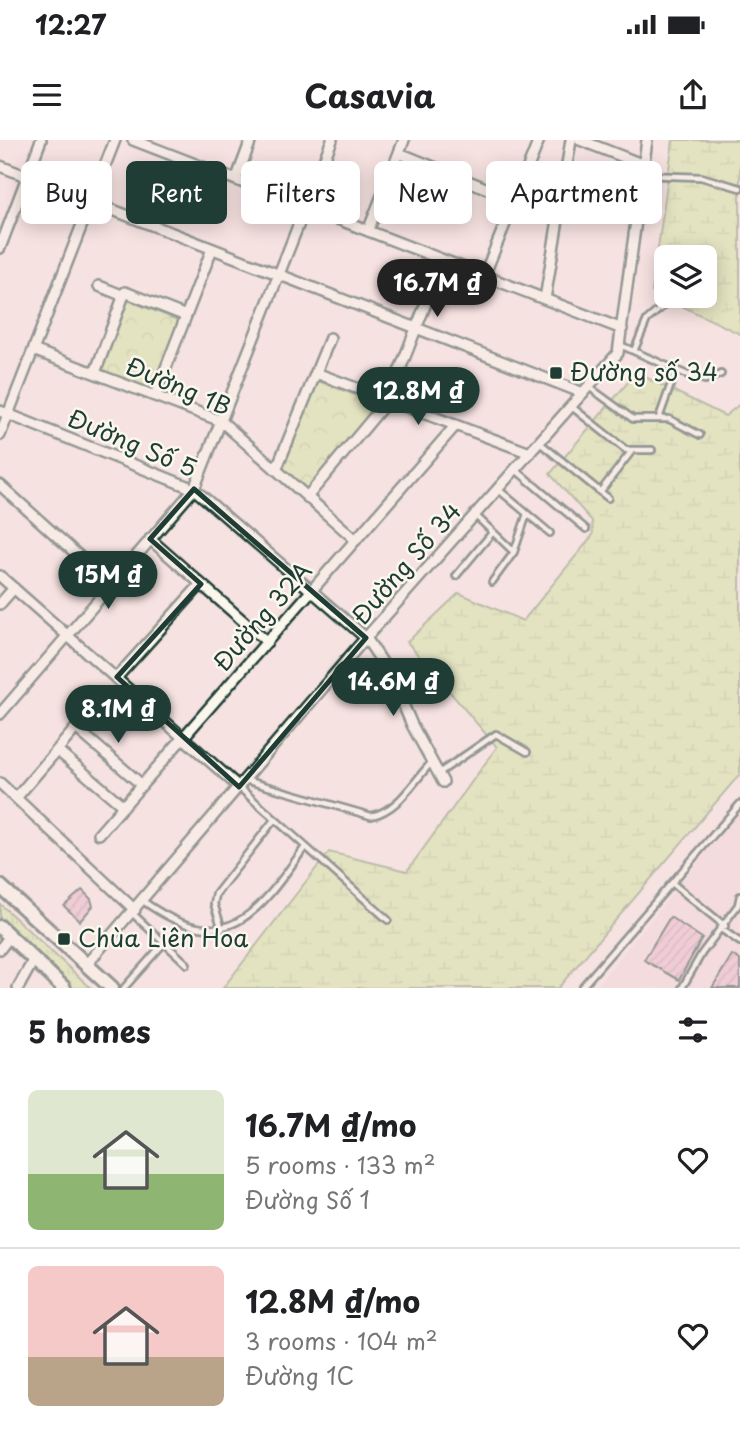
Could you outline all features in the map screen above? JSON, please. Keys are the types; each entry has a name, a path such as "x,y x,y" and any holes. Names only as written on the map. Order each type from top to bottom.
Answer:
{"main road":[{"path":"1,887 112,988"},
{"path":"5,931 64,988"}],"street":[{"path":"33,161 41,140"},
{"path":"107,161 115,140"},
{"path":"133,140 241,182"},
{"path":"236,180 251,140"},
{"path":"324,161 332,140"},
{"path":"368,231 404,140"},
{"path":"530,161 539,140"},
{"path":"545,299 571,140"},
{"path":"580,140 624,161"},
{"name":"Đường Số 34","path":"644,161 648,140"},
{"path":"399,153 486,189"},
{"path":"0,166 21,175"},
{"path":"0,248 21,193"},
{"path":"112,209 586,390"},
{"path":"0,435 4,413 33,350 82,224"},
{"path":"0,714 194,489 299,224"},
{"path":"350,224 622,329"},
{"path":"484,276 505,224"},
{"name":"Đường Số 34","path":"86,965 366,638 614,359 620,345 636,224"},
{"path":"155,396 212,249"},
{"path":"307,497 388,400 443,260"},
{"path":"99,286 124,296"},
{"path":"95,373 125,292 186,316"},
{"path":"276,470 330,338"},
{"name":"Đường 1B","path":"33,350 221,421 356,540"},
{"path":"316,373 530,453"},
{"name":"Đường Số 5","path":"4,413 194,489 366,638"},
{"name":"Đường 32A","path":"99,834 456,425"},
{"path":"0,485 111,585"},
{"path":"150,539 267,642"},
{"path":"0,576 242,784"},
{"path":"117,677 201,584"},
{"path":"0,604 14,588"},
{"path":"366,638 390,674 441,777"},
{"path":"16,798 94,707"},
{"path":"76,728 142,785"},
{"path":"57,750 123,806"},
{"path":"0,783 134,911"},
{"path":"0,949 5,931"},
{"path":"18,988 34,959"}],"lane":[{"path":"662,172 701,177 740,188"},
{"path":"634,351 647,320 661,308"},
{"path":"620,345 705,380 721,374"},
{"path":"659,418 676,370"},
{"path":"586,390 633,419 669,419 701,435"},
{"path":"571,407 631,452 653,450"},
{"path":"540,442 608,498"},
{"path":"600,492 631,452"},
{"path":"516,469 586,529"},
{"path":"498,489 550,533"},
{"path":"492,582 514,552 527,514"},
{"path":"475,515 514,552"},
{"path":"456,576 492,533"},
{"path":"441,777 496,734 527,752"},
{"path":"242,784 370,816 383,814 396,804 432,762"},
{"path":"242,784 274,820 388,919"},
{"path":"582,988 740,804"},
{"path":"222,929 215,911 216,894 274,820"},
{"path":"142,901 162,915 185,924 206,929 222,929 235,925 254,911 305,847"},
{"path":"672,883 740,942"},
{"path":"682,988 702,953 739,906 740,896"},
{"path":"134,911 187,964"},
{"path":"124,988 164,943"}],"highlighted area":[{"path":"194,489 366,638 239,787 117,677 201,584 150,539"}],"shaded area":[{"path":"740,811 740,988 595,988"}],"green space":[{"path":"673,140 740,140 740,334 686,308 717,308 717,245 658,245"},
{"path":"127,300 180,321 153,391 100,370"},
{"path":"641,375 725,416 740,404 740,774 558,988 223,988 329,852 407,871 497,747 407,642 459,593 523,621 593,535 592,521 550,474 629,381"},
{"path":"318,381 379,404 307,490 283,468"},
{"path":"0,904 91,988 70,988 0,922"}],"building":[{"path":"82,890 91,899 93,906 80,921 64,906"},
{"path":"670,917 702,938 679,980 644,960"},
{"path":"732,955 740,960 740,988 712,988"}],"place":[{"name":"Đường số 34","path":"556,373"},
{"name":"Chùa Liên Hoa","path":"64,939"}]}
